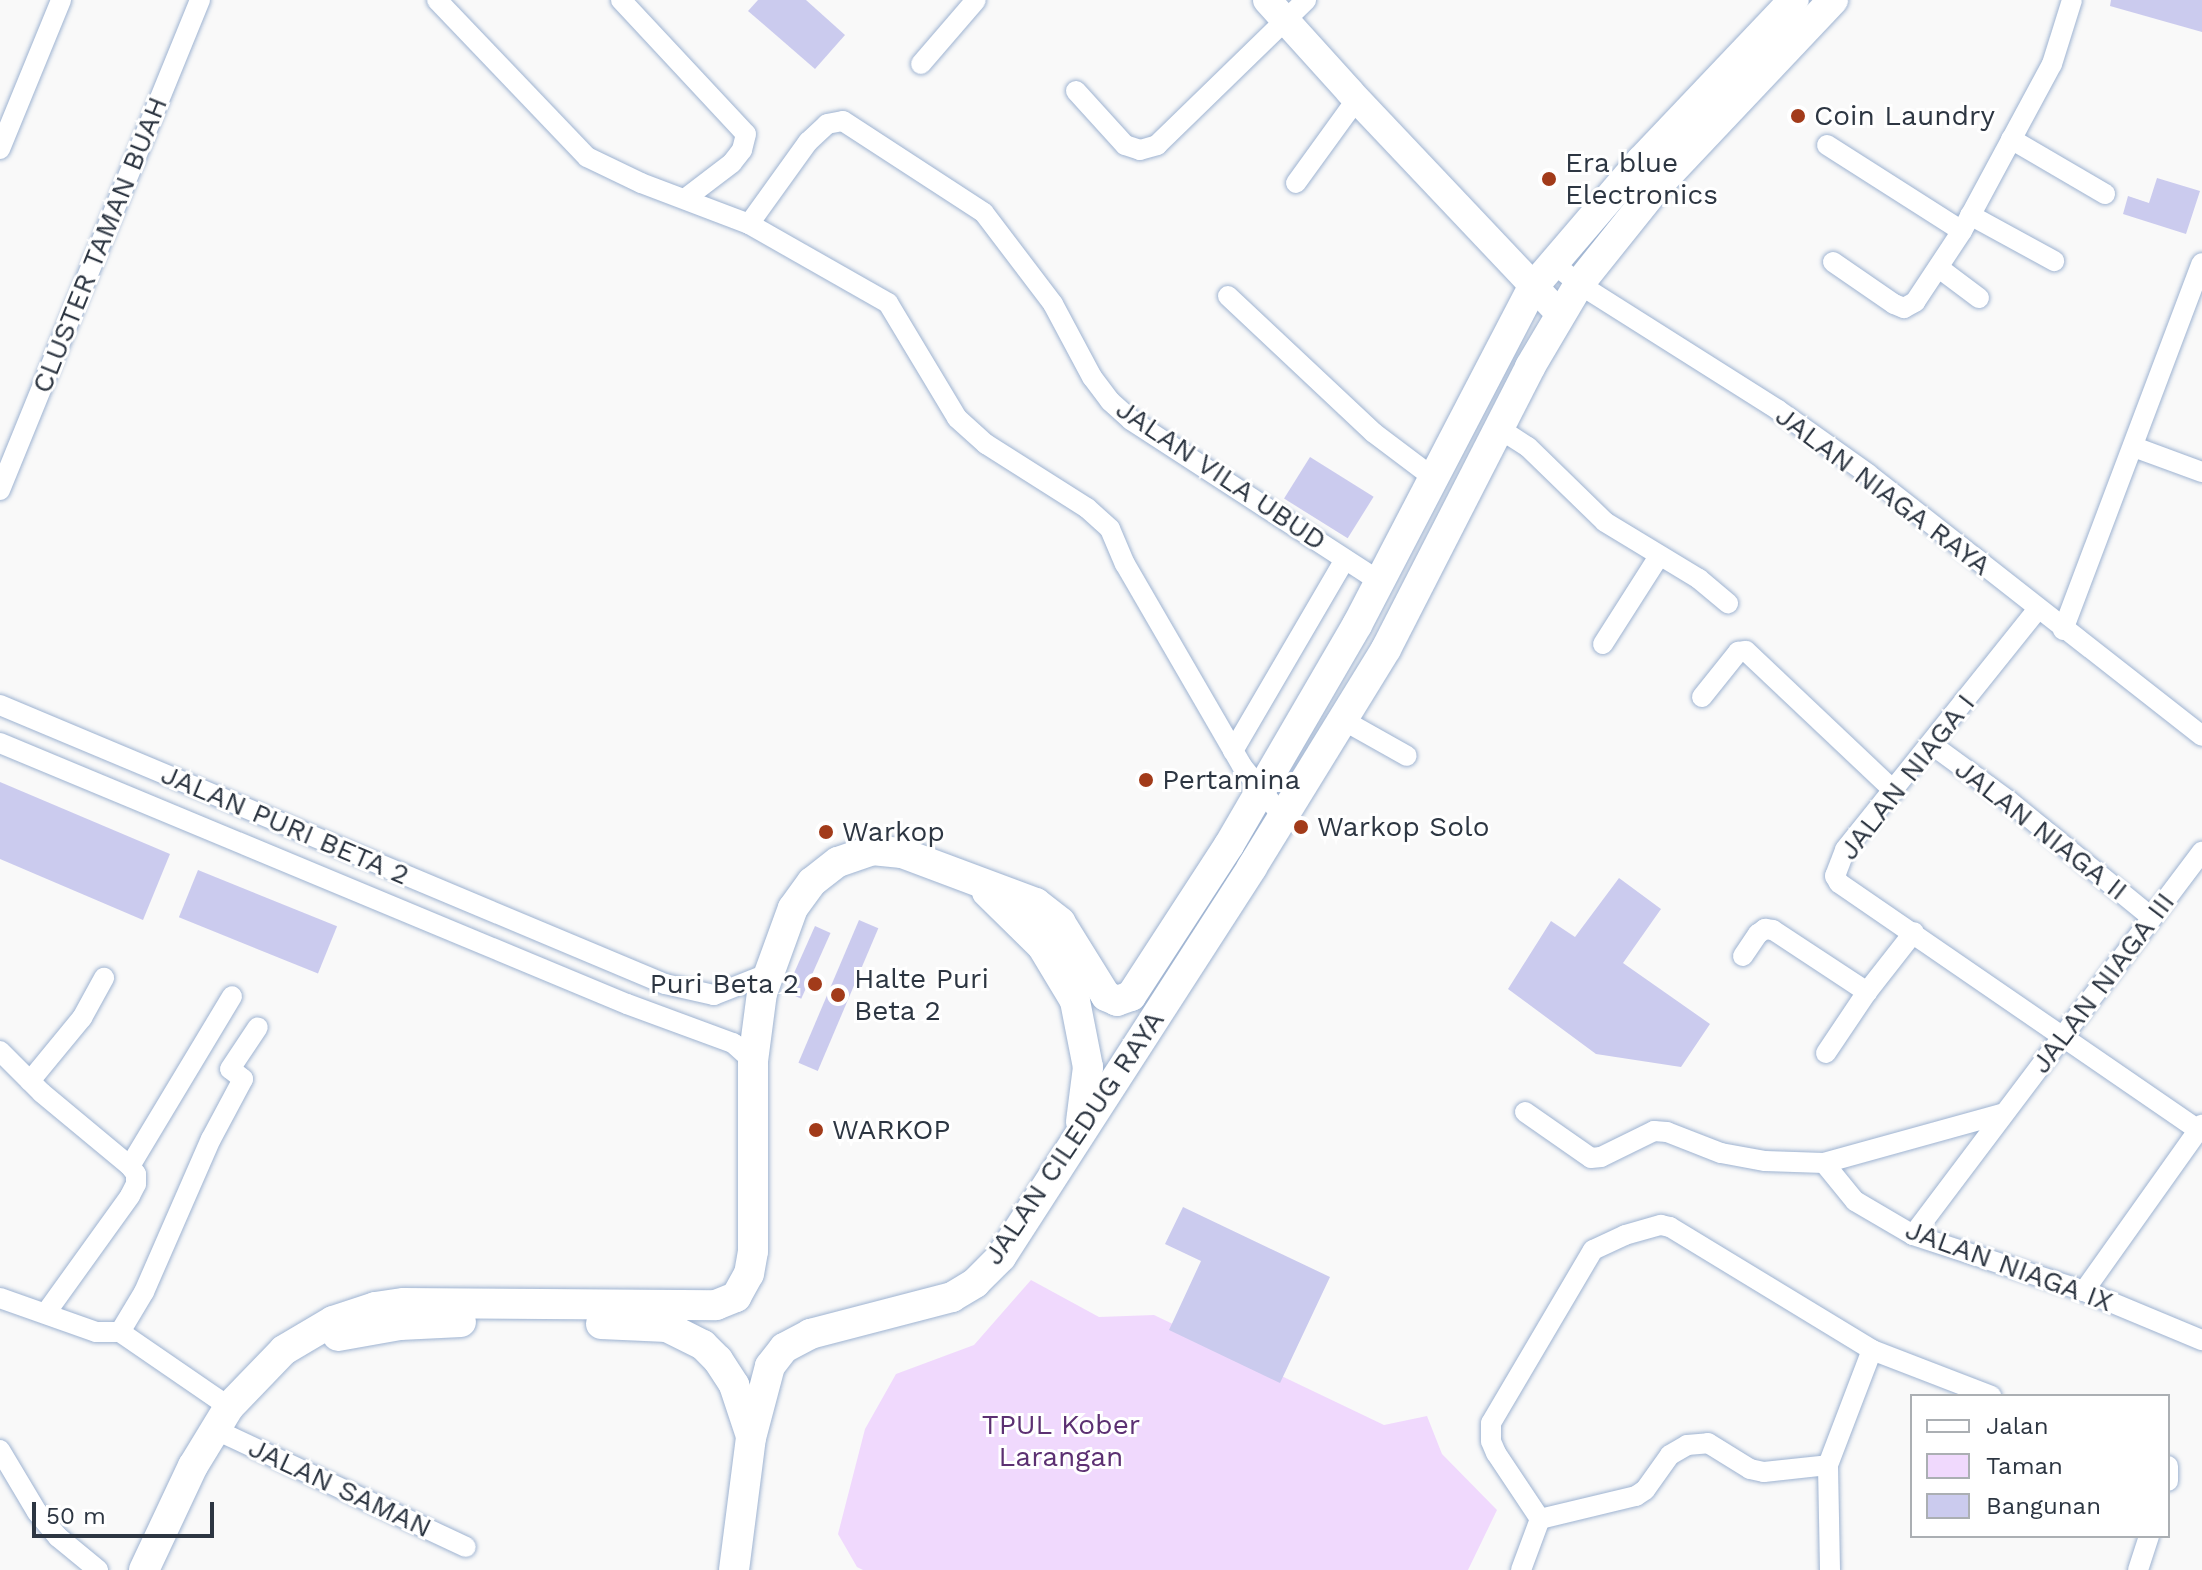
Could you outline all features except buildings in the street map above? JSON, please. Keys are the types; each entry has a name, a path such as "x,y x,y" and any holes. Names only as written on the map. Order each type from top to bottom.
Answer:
{"main road":[{"path":"1267,0 1356,100 1560,314"},
{"path":"144,1570 179,1496 222,1418 260,1372 312,1332 347,1315 390,1304 725,1303 741,1292 752,1258 753,1061 756,1023 767,974 787,920 805,890 845,858 872,850 889,851 967,875 1049,911 1109,998 1123,1001 1135,991 1260,789 1380,582 1533,287 1641,161 1794,0"},
{"name":"JALAN CILEDUG RAYA","path":"735,1569 751,1438 764,1380 784,1348 810,1334 939,1302 975,1283 1001,1257 1283,817 1386,649 1560,314 1579,284 1660,183 1833,0"},
{"path":"967,875 1033,935 1057,967 1075,1001 1088,1067 1085,1106 1074,1145"},
{"path":"260,1372 328,1339 400,1325 458,1322 653,1325 691,1336 718,1360 734,1385 751,1438"},
{"path":"161,1570 179,1496"}],"street":[{"path":"0,149 61,0"},
{"name":"CLUSTER TAMAN BUAH","path":"0,490 200,0"},
{"path":"437,0 587,157 641,183 749,224 888,303 957,418 986,444 1087,508 1110,529 1125,564 1233,751 1283,817"},
{"path":"621,0 746,134 742,150 732,163 686,198"},
{"path":"921,64 976,0"},
{"path":"1076,91 1125,145 1140,150 1157,145 1306,0"},
{"path":"1833,262 1904,308 1915,302 1966,223 2052,64 2072,0"},
{"path":"1296,183 1356,100"},
{"name":"JALAN VILA UBUD","path":"749,224 808,142 827,124 843,121 984,213 1053,304 1092,377 1110,401 1131,420 1380,582"},
{"path":"2011,139 2105,194"},
{"path":"1827,145 1966,223 2054,261"},
{"name":"JALAN NIAGA RAYA","path":"1553,263 1579,284 1778,410 1868,474 2037,610 2202,736"},
{"path":"2063,630 2202,263"},
{"path":"1939,268 1979,298"},
{"path":"1228,296 1374,433 1435,479"},
{"path":"1500,429 1528,447 1605,522 1699,579 1728,603"},
{"path":"2134,447 2202,472"},
{"path":"1603,644 1659,556"},
{"path":"1233,751 1345,559"},
{"name":"JALAN NIAGA I","path":"2037,610 1845,850 1835,876 1839,883 1914,932 1977,979 2200,1128"},
{"path":"1702,697 1738,652 1746,651 1894,791"},
{"name":"JALAN PURI BETA 2","path":"0,705 665,984 714,995 767,974"},
{"path":"1343,720 1407,756"},
{"name":"JALAN PURI BETA 2","path":"0,743 562,977 733,1043 753,1061"},
{"name":"JALAN NIAGA II","path":"1931,744 2009,801 2151,917"},
{"path":"300,868 312,836"},
{"name":"JALAN NIAGA III","path":"1913,1235 2202,852"},
{"path":"1743,956 1758,934 1765,929 1773,930 1867,992"},
{"path":"1826,1053 1867,992 1914,932"},
{"path":"562,977 571,944"},
{"path":"30,1081 82,1018 104,978"},
{"path":"657,1015 665,984"},
{"path":"130,1166 232,996"},
{"path":"0,1298 96,1332 120,1332 144,1292 211,1139 243,1079 230,1069 258,1027"},
{"path":"0,1051 30,1081 130,1166 136,1184 46,1313"},
{"path":"1525,1112 1591,1158 1601,1157 1654,1131 1667,1132 1721,1153 1765,1161 1824,1163 2004,1113"},
{"path":"2084,1291 2200,1128"},
{"name":"JALAN NIAGA IX","path":"1824,1163 1855,1201 1913,1235 2084,1291 2202,1340"},
{"path":"1540,1519 1496,1453 1491,1441 1491,1423 1593,1250 1625,1235 1661,1225 1670,1227 1872,1350 1986,1394"},
{"name":"JALAN SAMAN","path":"120,1332 222,1418 466,1547"},
{"path":"1830,1570 1828,1465 1872,1350"},
{"path":"1540,1519 1636,1496 1645,1490 1670,1455 1687,1445 1708,1443 1750,1469 1764,1472 1828,1465"},
{"path":"0,1450 51,1529 98,1570"},
{"path":"1521,1570 1540,1519"},
{"path":"2138,1570 2148,1538"}],"green space":[{"name":"TPUL Kober Larangan","path":"1031,1280 1099,1317 1154,1315 1384,1425 1427,1416 1442,1454 1497,1510 1468,1570 863,1570 857,1567 838,1534 865,1429 896,1374 974,1345"}],"place":[{"name":"Coin Laundry","path":"1798,116"},
{"name":"Era blue Electronics","path":"1549,179"},
{"name":"Pertamina","path":"1146,780"},
{"name":"Warkop Solo","path":"1301,827"},
{"name":"Warkop","path":"826,832"},
{"name":"Puri Beta 2","path":"815,984"},
{"name":"Halte Puri Beta 2","path":"838,995"},
{"name":"WARKOP","path":"816,1130"}]}
